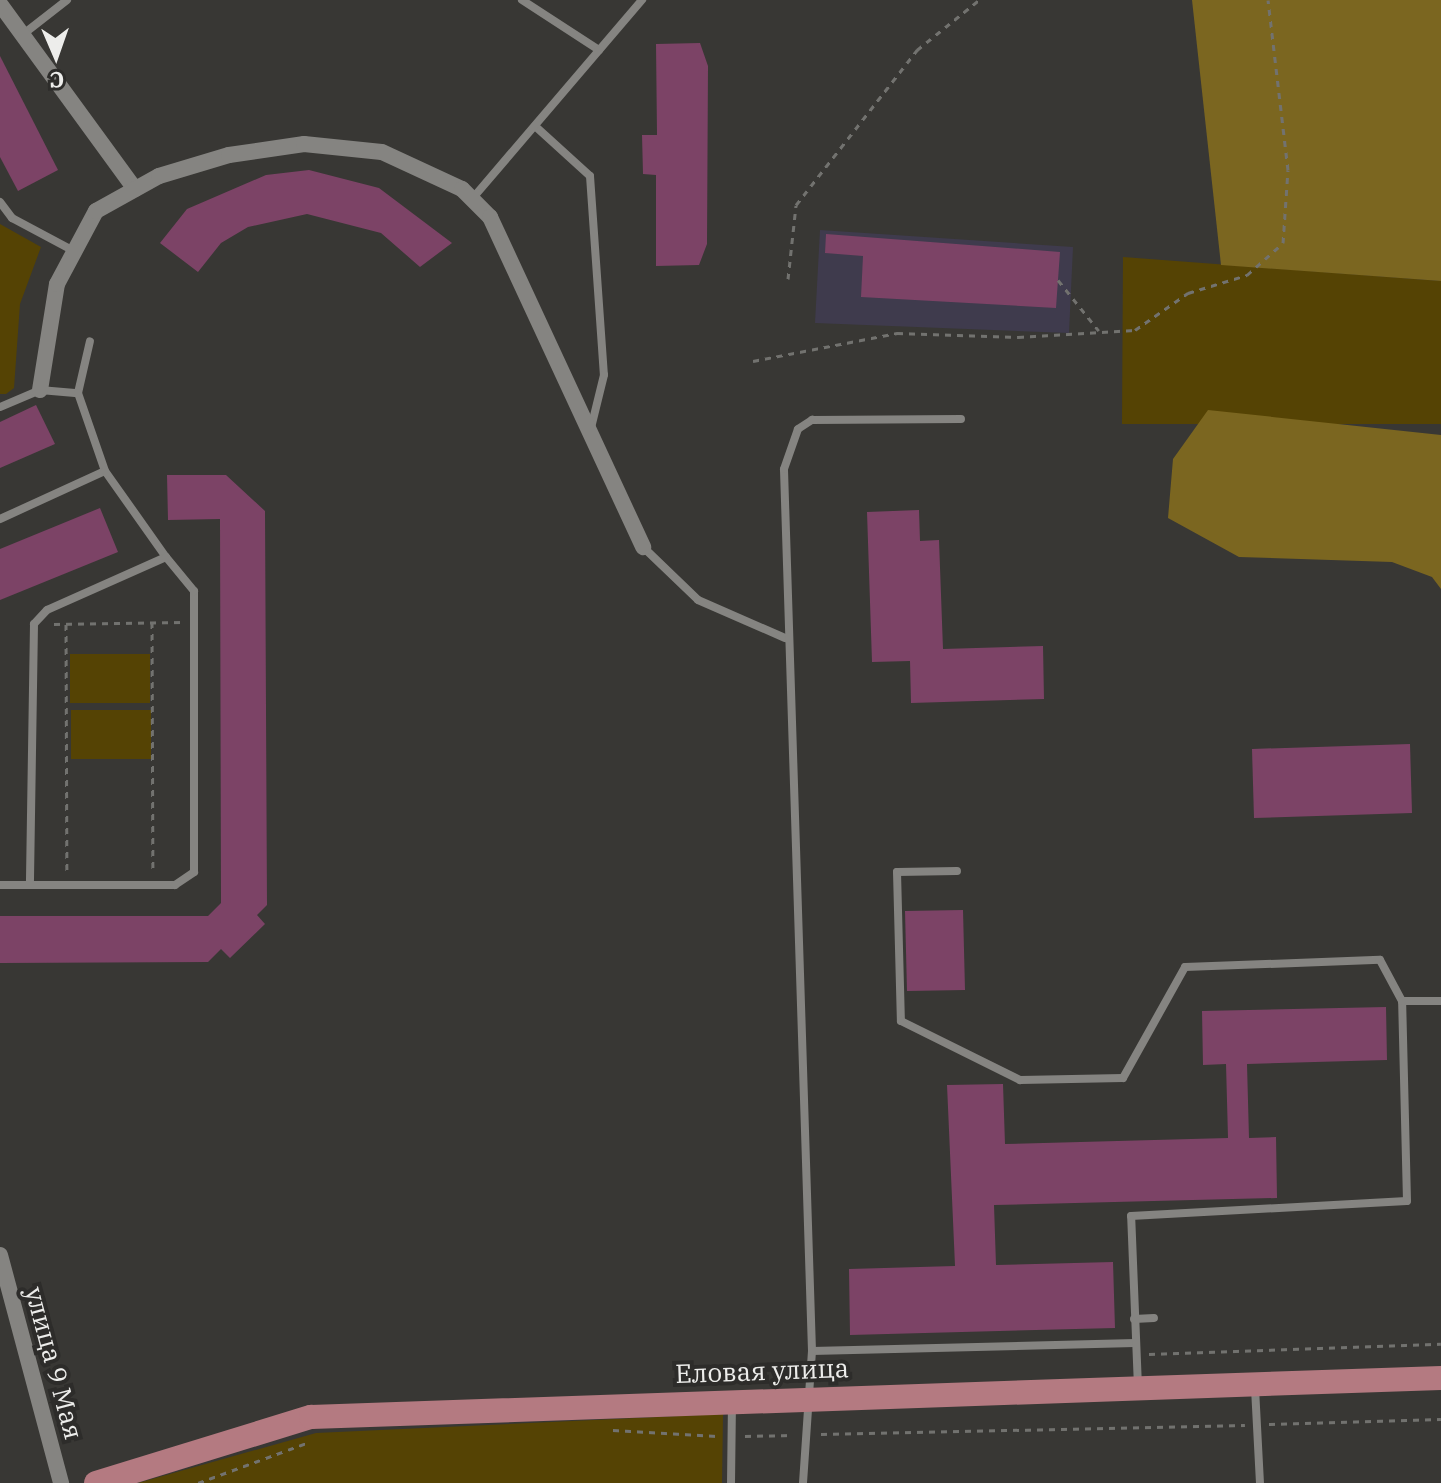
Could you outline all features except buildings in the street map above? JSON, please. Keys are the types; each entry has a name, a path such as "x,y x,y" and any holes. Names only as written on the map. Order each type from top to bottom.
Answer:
{"main road":[{"name":"Еловая улица","path":"109,1481 311,1417 811,1397 1441,1378"}],"street":[{"path":"0,4 26,32 135,189"},
{"path":"40,390 48,316 72,250 96,211 135,189 229,155 304,144 382,152 420,165 472,199 490,217 643,547"},
{"name":"улица 9 Мая","path":"0,1255 61,1483"}],"lane":[{"path":"26,32 67,0"},
{"path":"522,0 599,50"},
{"path":"472,199 642,0"},
{"path":"535,126 590,176 604,375 590,433"},
{"path":"0,202 12,218 72,250"},
{"path":"0,885 183,883 194,872 194,591 105,471 78,393 90,341"},
{"path":"0,407 40,390 78,393"},
{"path":"803,1483 812,1351 796,769 785,638 784,469 798,429 812,420 961,419"},
{"path":"0,519 105,471"},
{"path":"643,547 698,600 785,638"},
{"path":"30,885 34,624 47,610 166,557"},
{"path":"957,871 897,872 901,1021 1020,1080 1123,1078 1185,967 1380,960 1402,1001 1407,1201 1131,1216 1138,1388"},
{"path":"1402,1001 1441,1001"},
{"path":"1134,1319 1154,1318"},
{"path":"812,1351 1135,1343"},
{"path":"1255,1384 1260,1483"},
{"path":"731,1483 732,1400"}],"path":[{"path":"788,279 796,205 917,50 979,0"},
{"path":"753,361 897,333 1135,330 1188,293 1247,275 1283,243 1288,170 1268,0"},
{"path":"1058,280 1099,331"},
{"path":"152,622 153,884"},
{"path":"34,624 194,622"},
{"path":"66,624 67,885"},
{"path":"1136,1355 1441,1344"},
{"path":"1257,1424 1441,1419"}],"shaded area":[{"path":"1192,0 1441,0 1441,281 1221,265"},
{"path":"0,224 41,247 20,304 14,388 6,394 0,394"},
{"path":"820,230 1073,247 1069,333 815,323"},
{"path":"1123,257 1441,281 1441,424 1122,424"},
{"path":"1208,410 1441,435 1441,589 1432,577 1392,562 1239,557 1168,518 1173,459"},
{"path":"70,654 150,654 150,703 70,703"},
{"path":"71,710 151,710 151,759 71,759"},
{"path":"723,1414 722,1483 138,1483 316,1433"}]}
